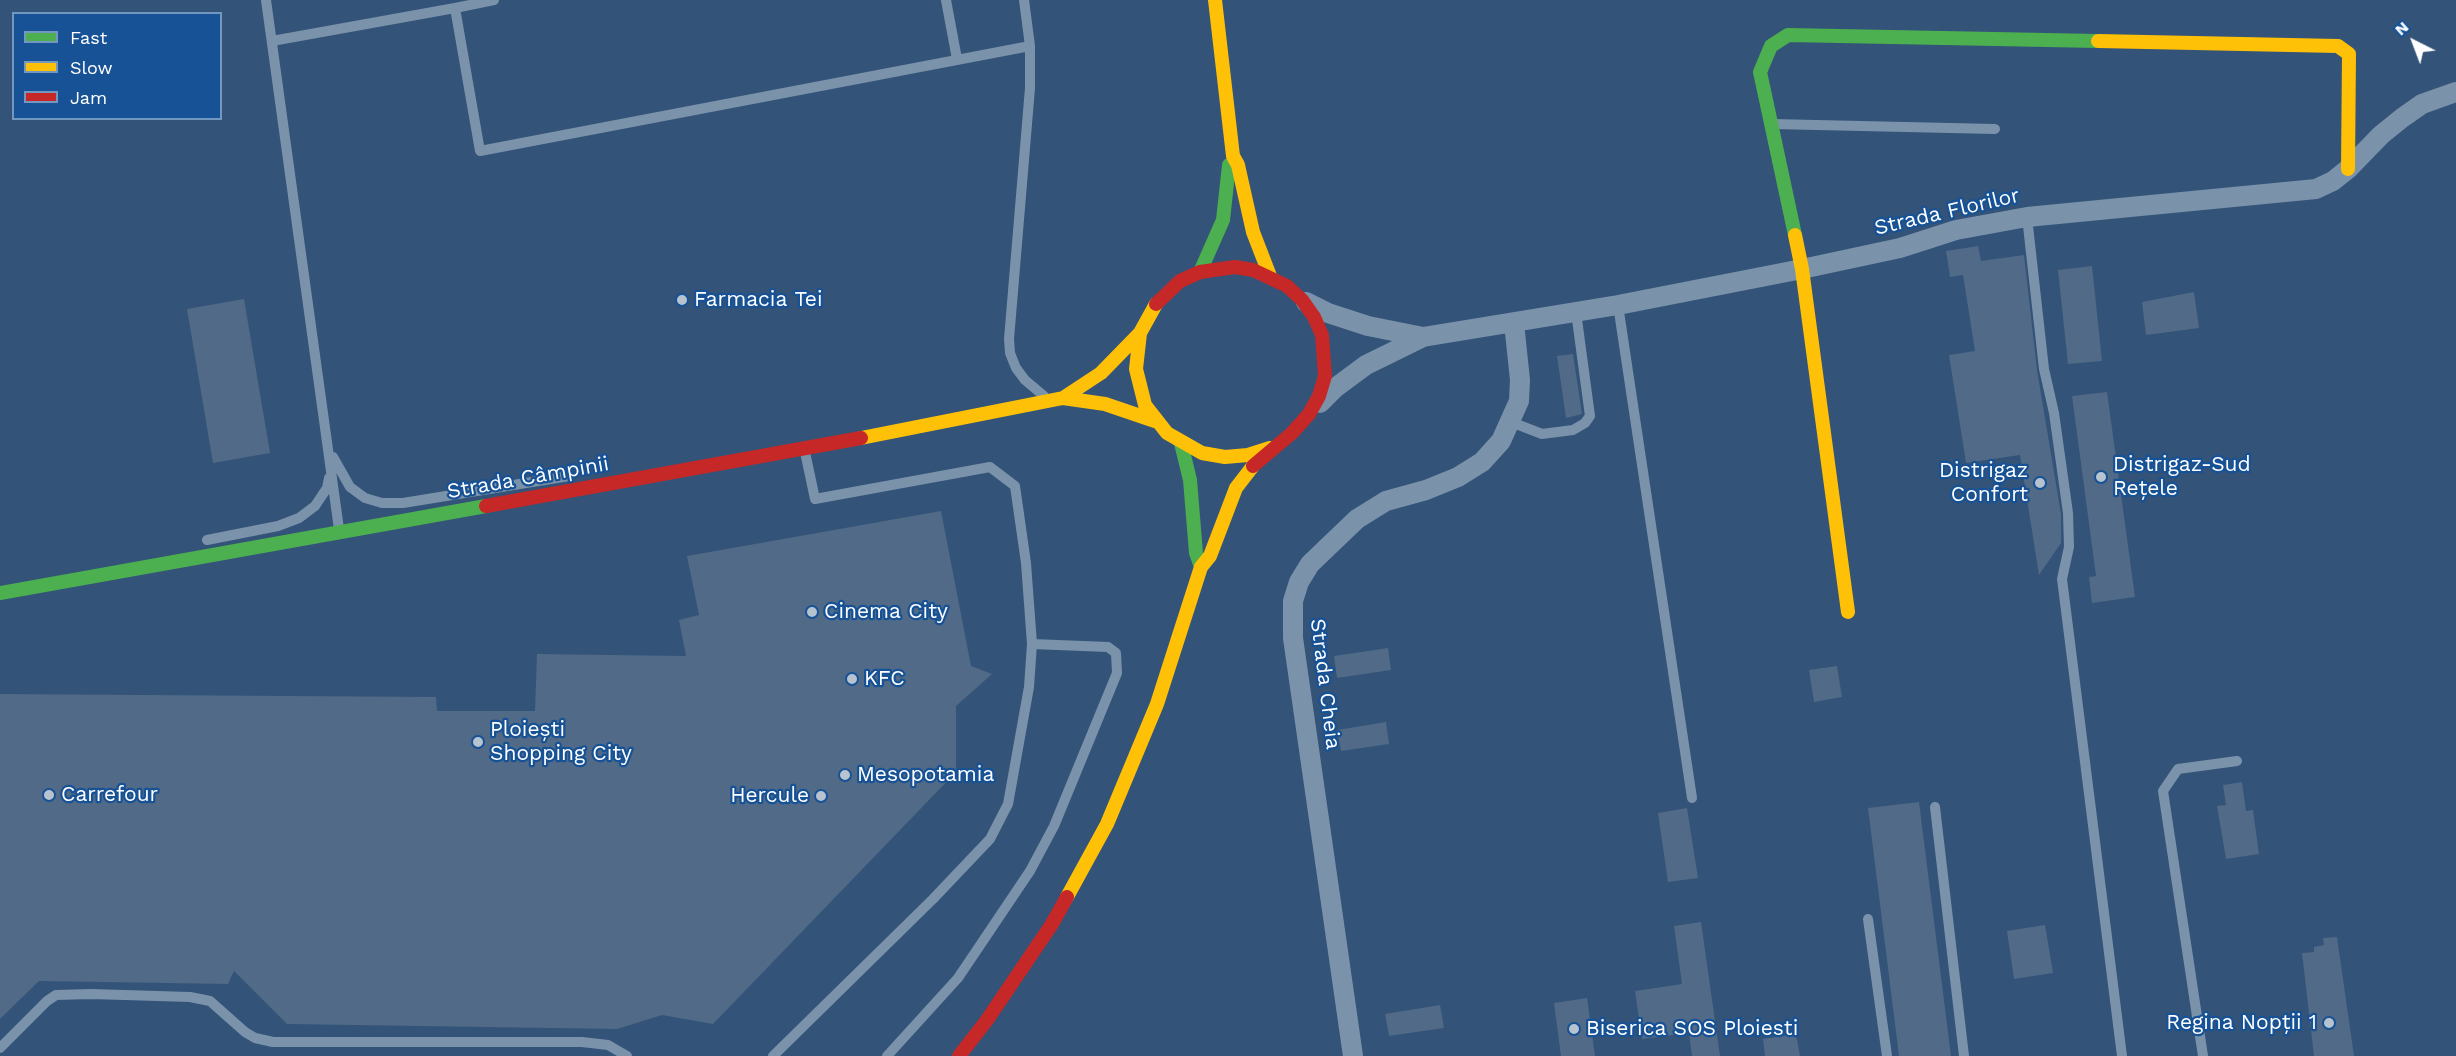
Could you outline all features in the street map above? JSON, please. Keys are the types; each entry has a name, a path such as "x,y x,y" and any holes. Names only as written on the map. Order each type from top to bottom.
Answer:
{"main road":[{"path":"1215,0 1233,156 1238,165 1253,232 1270,276"},
{"path":"1848,612 1802,269 1760,72 1771,46 1788,35 2338,46 2349,54 2348,169"},
{"path":"1200,272 1223,220 1229,165 1233,156"},
{"path":"1235,267 1270,276 1287,286 1302,300 1318,326 1325,356 1325,376 1319,396 1309,414 1292,434 1270,448 1248,455 1225,457 1202,453 1181,443 1155,420 1139,388 1136,369 1140,333 1149,313 1163,295 1180,281 1200,272 1235,267"},
{"path":"1056,400 1101,373 1140,333"},
{"path":"1056,400 1106,404 1155,420"},
{"name":"Strada Câmpinii","path":"0,593 626,482 1056,400"},
{"path":"1181,443 1190,480 1196,553 1201,567"},
{"path":"959,1056 993,1012 1046,933 1107,824 1157,704 1201,567 1210,556 1236,488 1270,448"}],"street":[{"name":"Strada Florilor","path":"1423,337 1618,305 1802,269 1900,248 1956,230 2027,217 2316,189 2333,181 2348,169 2381,135 2422,104 2456,92"},
{"path":"1302,300 1329,314 1368,326 1423,337"},
{"name":"Strada Cheia","path":"1353,1056 1293,638 1293,601 1299,582 1310,564 1357,519 1386,501 1426,490 1458,477 1482,462 1501,441 1519,401 1520,380 1514,323"},
{"path":"1309,414 1335,387 1366,365 1423,337"}],"lane":[{"path":"266,0 340,533"},
{"path":"272,41 494,0"},
{"path":"946,0 957,59"},
{"path":"1024,0 1030,46 1027,141 1010,307 1009,346 1016,368 1025,380 1056,400"},
{"path":"455,8 480,151 1030,46"},
{"path":"1771,124 1995,129"},
{"path":"2027,217 2044,369 2055,413 2068,513 2069,547 2062,579 2122,1056"},
{"path":"1618,305 1692,798"},
{"path":"1511,422 1542,434 1573,430 1585,423 1590,416 1576,312"},
{"path":"327,444 338,469 350,487 365,498 382,503 403,503 549,478 582,475 626,482"},
{"path":"773,1056 940,892 990,839 1008,804 1029,687 1032,644 1023,534 1015,486 990,467 815,499 804,449"},
{"path":"199,542 279,526 298,518 315,506 327,488 330,469"},
{"path":"27,588 76,568"},
{"path":"888,1056 958,978 1030,871 1054,826 1114,683 1119,662 1116,653 1108,647 1032,644"},
{"path":"2204,1056 2163,791 2178,769 2237,761"},
{"path":"1935,807 1964,1056"},
{"path":"1868,919 1887,1056"},
{"path":"0,1048 56,995 91,994 190,997 210,1001 245,1032 255,1038 273,1042 582,1042 608,1046 627,1056"}],"building":[{"path":"1978,246 1981,261 2024,255 2037,370 2061,514 2061,543 2039,575 2020,455 1966,463 1949,355 1975,351 1963,275 1950,277 1946,251"},
{"path":"2092,266 2102,361 2068,364 2058,270"},
{"path":"2194,292 2199,328 2146,335 2142,302"},
{"path":"244,299 270,453 213,463 187,309"},
{"path":"1573,354 1582,414 1566,418 1557,356"},
{"name":"Distrigaz-Sud Rețele","path":"2107,392 2135,597 2092,603 2089,577 2096,576 2072,396"},
{"name":"Ploiești Shopping City","path":"941,511 971,666 992,674 956,706 956,772 713,1024 662,1015 617,1029 287,1024 234,971 228,984 39,981 0,1019 0,694 436,697 437,711 535,711 537,654 686,656 679,620 699,615 687,556"},
{"path":"1388,648 1391,670 1337,678 1334,656"},
{"path":"1837,666 1842,697 1814,702 1809,670"},
{"path":"1386,722 1389,744 1341,751 1337,730"},
{"path":"2242,782 2246,811 2253,810 2259,854 2226,859 2217,806 2226,805 2223,785"},
{"path":"1919,802 1951,1056 1899,1056 1868,808"},
{"path":"1687,808 1698,878 1668,882 1658,813"},
{"path":"1701,922 1720,1056 1692,1056 1689,1033 1642,1039 1635,991 1682,984 1674,926"},
{"path":"2045,925 2053,973 2014,979 2007,931"},
{"name":"Regina Nopții 1","path":"2337,937 2354,1056 2314,1056 2302,953 2314,952 2314,947 2324,945 2323,938"},
{"name":"Biserica SOS Ploiesti","path":"1587,998 1595,1056 1561,1056 1554,1003"},
{"path":"1440,1005 1444,1028 1389,1036 1385,1014"},
{"path":"1796,1034 1800,1056 1765,1056 1763,1039"}],"traffic: fast":[{"path":"1795,235 1760,72 1771,46 1788,35 2098,41"},
{"path":"1200,272 1223,220 1229,165"},
{"path":"1181,443 1190,480 1196,553 1201,567"},
{"path":"0,593 486,506"}],"traffic: slow":[{"path":"1215,0 1233,156 1238,165 1253,232 1270,276"},
{"path":"2098,41 2338,46 2349,54 2348,169"},
{"path":"1795,235 1802,269 1848,612"},
{"path":"1156,304 1140,333 1136,369 1145,405 1167,433 1202,453 1225,457 1248,455 1270,448"},
{"path":"1063,398 1101,373 1140,333"},
{"path":"861,438 1063,398 1105,404 1155,421"},
{"path":"1067,897 1107,824 1157,704 1201,567 1210,556 1236,488 1253,466"}],"traffic: jam":[{"path":"1156,304 1180,281 1200,272 1235,267 1253,270 1287,286 1302,300 1314,317 1322,335 1325,376 1319,396 1309,414 1292,433 1253,466"},
{"path":"486,506 861,438"},
{"path":"959,1056 987,1020 1052,924 1067,897"}],"place":[{"name":"Farmacia Tei","path":"682,300"},
{"name":"Distrigaz-Sud Rețele","path":"2101,477"},
{"name":"Distrigaz Confort","path":"2040,483"},
{"name":"Cinema City","path":"812,612"},
{"name":"KFC","path":"852,679"},
{"name":"Ploiești Shopping City","path":"478,742"},
{"name":"Mesopotamia","path":"845,775"},
{"name":"Carrefour","path":"49,795"},
{"name":"Hercule","path":"821,796"},
{"name":"Regina Nopții 1","path":"2329,1023"},
{"name":"Biserica SOS Ploiesti","path":"1574,1029"}]}
